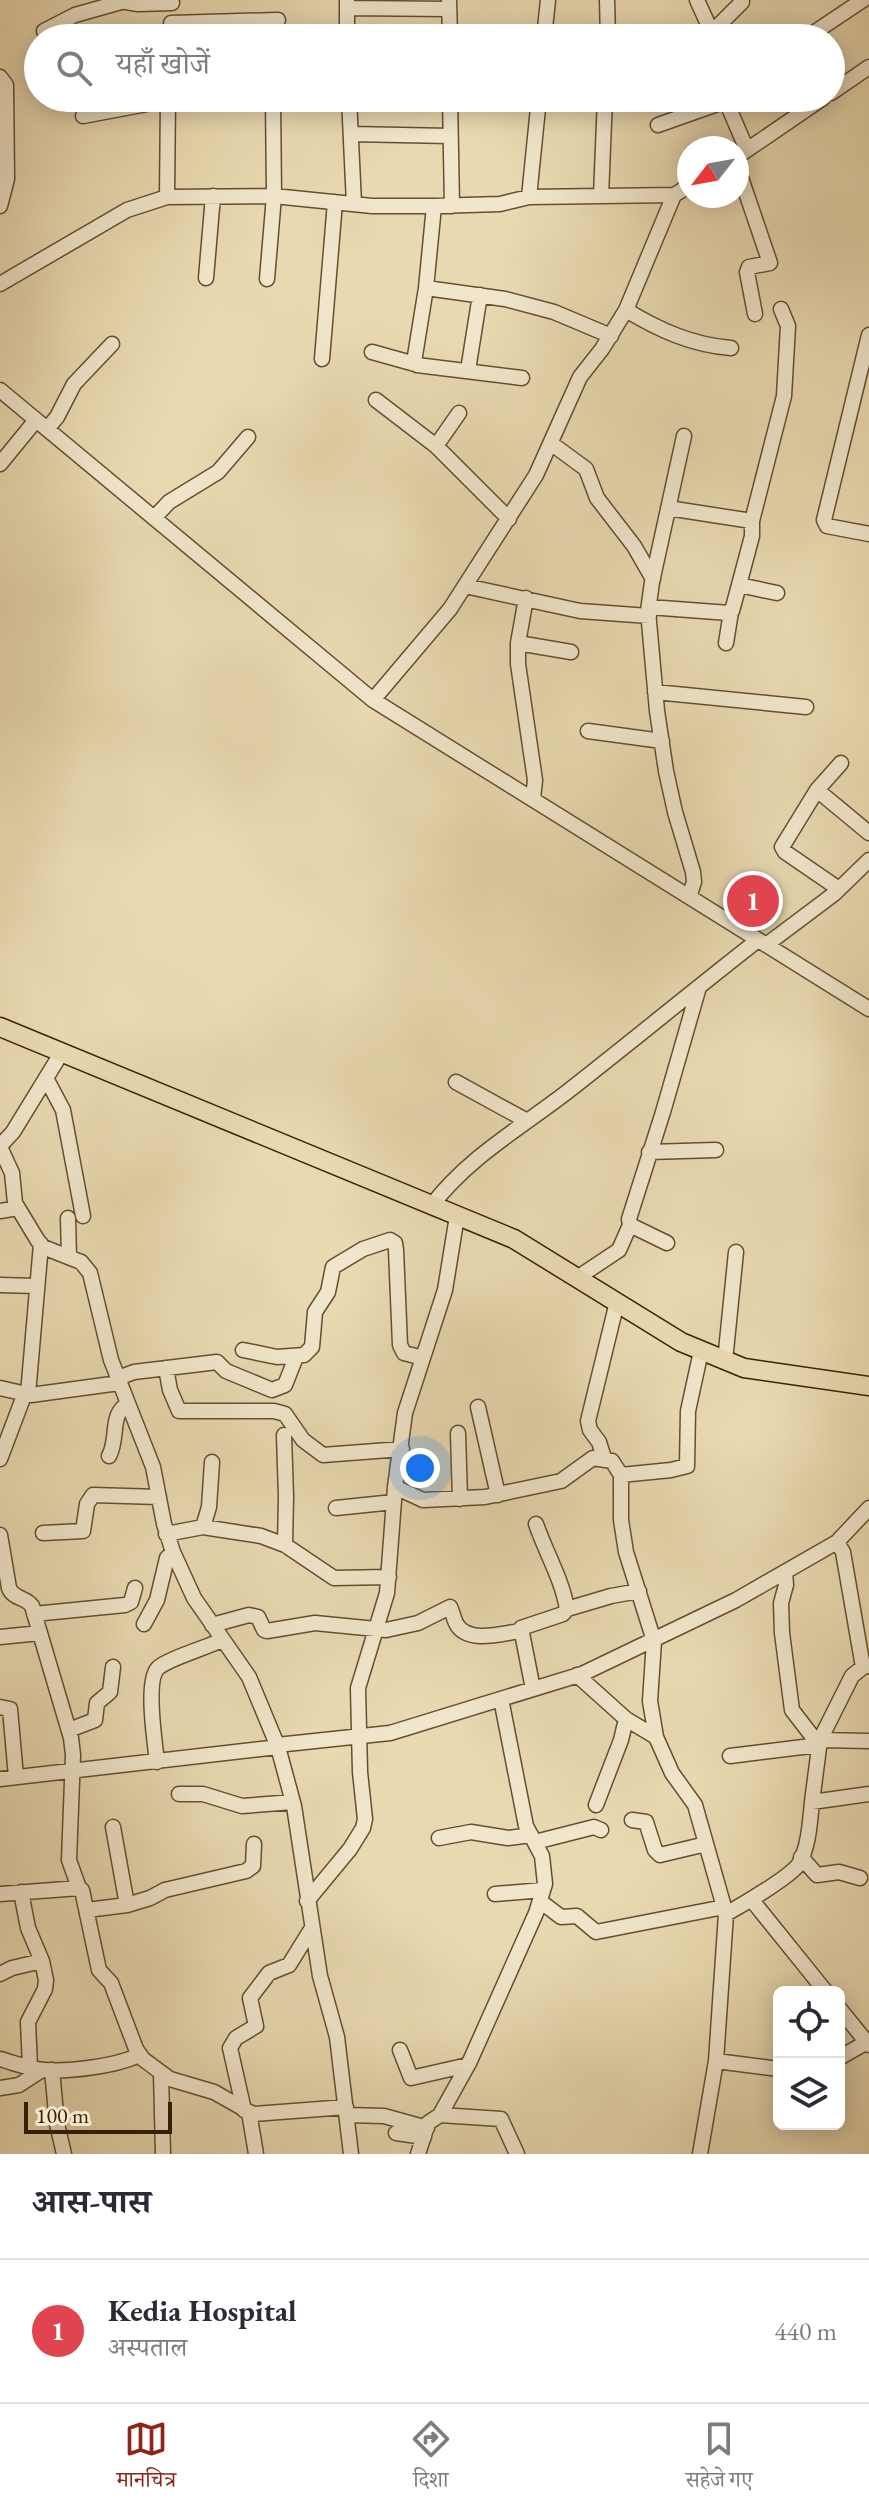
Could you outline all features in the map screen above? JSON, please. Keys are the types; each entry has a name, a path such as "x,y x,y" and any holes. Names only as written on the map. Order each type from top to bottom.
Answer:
{"main road":[{"path":"0,1027 514,1239 681,1342 725,1361 744,1368 869,1386"}],"street":[{"path":"545,24 548,0"},
{"path":"607,0 608,24"},
{"path":"697,0 705,24"},
{"path":"827,24 863,0"},
{"path":"58,24 118,1 172,2 171,24"},
{"path":"721,24 742,2"},
{"path":"347,4 449,4 450,24"},
{"path":"235,24 278,20"},
{"path":"845,83 869,67"},
{"path":"0,77 6,85 7,179 0,206"},
{"path":"83,116 103,112"},
{"path":"167,197 168,112"},
{"path":"267,279 274,196 273,112"},
{"path":"350,112 354,204"},
{"path":"450,112 452,206"},
{"path":"529,197 538,112"},
{"path":"601,196 604,112"},
{"path":"658,125 695,112"},
{"path":"729,112 737,136"},
{"path":"749,148 802,112"},
{"path":"351,134 450,136"},
{"path":"0,284 127,210 167,197 274,196 354,204 452,206 500,204 529,197 677,193"},
{"path":"373,700 450,609 509,519 552,444 580,377 626,310 674,195"},
{"path":"206,278 213,196"},
{"path":"749,201 770,263 749,267 747,272 755,314"},
{"path":"322,359 335,202"},
{"path":"415,364 434,206"},
{"path":"426,288 505,299 554,312 611,336"},
{"path":"468,370 480,295"},
{"path":"726,643 731,612 752,536 752,521 784,396 788,326 781,309"},
{"path":"626,310 654,327 683,339 711,347 731,348"},
{"path":"869,335 824,520 827,526 869,534"},
{"path":"0,464 41,424 57,417 74,384 112,344"},
{"path":"372,352 415,364 522,378"},
{"path":"0,390 373,700 869,1009"},
{"path":"376,400 436,446 509,519"},
{"path":"436,446 459,413"},
{"path":"684,436 653,579 649,612 662,741 675,812 691,860 694,882 689,897"},
{"path":"154,518 169,502 218,472 248,437"},
{"path":"552,444 586,469 597,498 634,546 653,579"},
{"path":"668,508 752,521"},
{"path":"739,585 777,593"},
{"path":"465,586 580,611 731,612"},
{"path":"526,598 518,643 521,689 535,780 533,799"},
{"path":"518,643 571,652"},
{"path":"655,692 806,707"},
{"path":"588,731 662,741"},
{"path":"839,889 782,847 817,790 841,763"},
{"path":"817,790 869,833"},
{"path":"432,1205 452,1179 699,987 839,889 869,860"},
{"path":"577,1278 619,1250 630,1225 629,1219 699,987"},
{"path":"62,1052 13,1132 0,1147 12,1173 18,1208 41,1244 81,1262 90,1273 118,1381 153,1467 166,1534 173,1552 194,1598 249,1677 278,1746 293,1802 320,1976 337,2037 351,2154"},
{"path":"46,1078 63,1110 75,1217 69,1257"},
{"path":"456,1082 527,1121"},
{"path":"649,1152 716,1150"},
{"path":"0,1211 18,1208"},
{"path":"307,1901 350,1849 365,1819 360,1772 358,1688 389,1577 394,1494 405,1413 445,1290 457,1216"},
{"path":"630,1225 667,1243"},
{"path":"243,1350 277,1357 304,1355 312,1347 315,1312 329,1289 333,1267 363,1249 390,1240 395,1243 396,1250 400,1345 404,1353 423,1358"},
{"path":"0,1459 3,1441 26,1394 41,1244"},
{"path":"725,1361 736,1252"},
{"path":"0,1285 36,1286"},
{"path":"604,1458 588,1421 617,1302"},
{"path":"621,1475 687,1466 688,1411 701,1351"},
{"path":"0,1388 26,1394 118,1381 134,1372 217,1362 226,1371 272,1390 285,1385 296,1357"},
{"path":"166,1368 170,1390 179,1411 274,1411 285,1414 303,1440 323,1455 402,1449"},
{"path":"109,1456 115,1445 116,1416 119,1409 128,1404"},
{"path":"478,1407 498,1495"},
{"path":"458,1433 460,1499"},
{"path":"284,1435 285,1545"},
{"path":"336,1508 394,1494 423,1500 498,1495 561,1481 584,1462 604,1458 612,1461 621,1475 623,1535 654,1641 650,1701 656,1737 672,1773 695,1805 725,1910 716,2061 700,2154"},
{"path":"203,1527 209,1507 212,1462"},
{"path":"43,1533 83,1531 87,1504 93,1495 159,1497"},
{"path":"0,1779 390,1733 501,1699 577,1675 654,1641 837,1542 869,1508"},
{"path":"536,1524 545,1553 556,1568 567,1609"},
{"path":"166,1534 203,1527 261,1536 285,1545 334,1578 389,1577"},
{"path":"0,1535 9,1588 6,1599 27,1600 34,1614 69,1730 73,1755 69,1860 82,1890 99,1970 115,1992 139,2055 181,2084 214,2092 246,2111 261,2114 347,2111 384,2116 425,2133"},
{"path":"495,1894 542,1896 561,1917 577,1916 596,1932 725,1910 751,1899 798,1865 807,1839 819,1743 852,1676 866,1666 843,1552 837,1542"},
{"path":"144,1624 157,1600 167,1558 173,1552"},
{"path":"785,1572 786,1585 781,1603 782,1633 792,1710 819,1743"},
{"path":"34,1614 125,1605 131,1602 135,1588"},
{"path":"212,1625 249,1615 258,1617 267,1631 315,1623 376,1631 411,1625 450,1607 458,1626 477,1636 520,1631 563,1614 567,1609 639,1591"},
{"path":"520,1631 533,1689"},
{"path":"0,1637 40,1633"},
{"path":"157,1762 151,1689 153,1675 163,1664 222,1640"},
{"path":"69,1730 96,1719 97,1703 110,1692 113,1667"},
{"path":"577,1675 626,1719 656,1737"},
{"path":"418,2154 428,2123 440,2115 468,2065 545,1884 542,1856 526,1826 501,1699"},
{"path":"0,1707 10,1709 16,1777"},
{"path":"596,1805 626,1719"},
{"path":"730,1756 819,1743 869,1741"},
{"path":"179,1794 203,1794 242,1806 293,1802"},
{"path":"812,1802 869,1794"},
{"path":"632,1820 646,1822 655,1850 660,1855 706,1844"},
{"path":"113,1827 127,1905"},
{"path":"439,1838 471,1832 533,1839 594,1827 601,1830"},
{"path":"87,1910 127,1905 165,1890 246,1871 253,1866 254,1844"},
{"path":"801,1857 817,1875 839,1872 860,1878"},
{"path":"0,1894 79,1888"},
{"path":"21,1892 28,1928 42,1961 45,1989 28,2022 64,2154"},
{"path":"751,1899 821,1986"},
{"path":"256,2154 230,2048 233,2041 256,2026 250,1998 269,1973 289,1965 312,1928"},
{"path":"0,1974 42,1961"},
{"path":"845,2015 868,2043 845,2055"},
{"path":"400,2050 411,2078 468,2065"},
{"path":"0,2059 41,2069 120,2062 139,2055"},
{"path":"716,2061 773,2068"},
{"path":"214,2092 234,2067"},
{"path":"0,2088 19,2085 41,2069"},
{"path":"161,2073 163,2154"},
{"path":"440,2115 501,2119 517,2154"},
{"path":"396,2133 425,2133"}],"place":[{"name":"Kedia Hospital","path":"753,901"}]}
